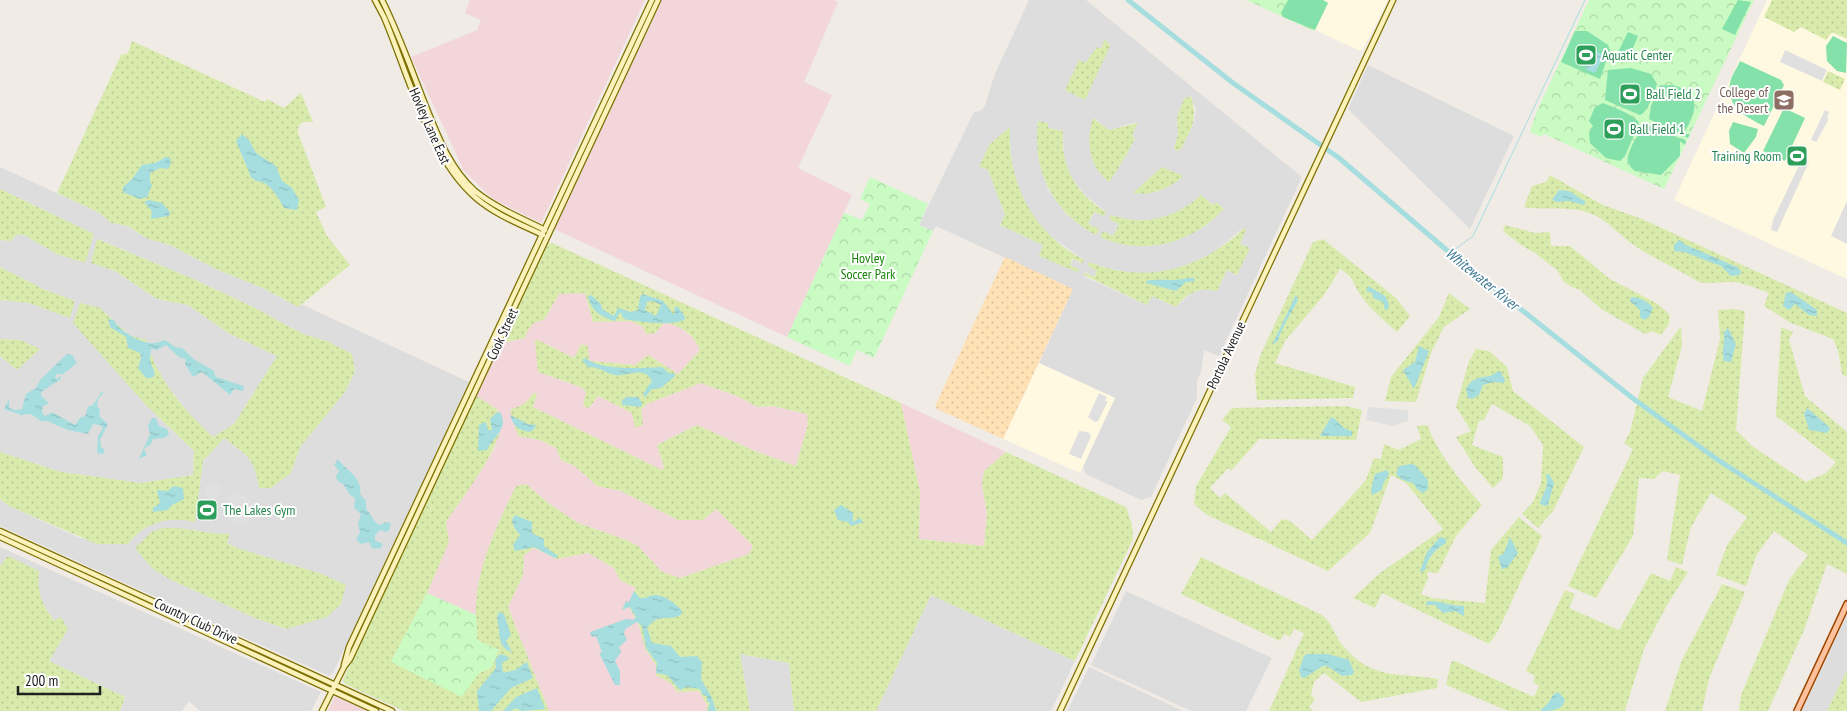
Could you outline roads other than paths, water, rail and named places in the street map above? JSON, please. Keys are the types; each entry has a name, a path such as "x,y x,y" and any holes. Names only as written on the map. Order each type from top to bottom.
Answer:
{"main road":[{"name":"Hovley Lane East","path":"375,0 384,16 436,145 454,175 476,198 491,209 544,236"},
{"name":"Hovley Lane East","path":"382,0 436,134 449,158 474,190 484,198 546,230"},
{"name":"Cook Street","path":"322,711 350,659 476,392 584,144 652,0"},
{"name":"Cook Street","path":"546,230 583,161 658,0"},
{"name":"Portola Avenue","path":"1060,711 1393,0"},
{"path":"638,30 638,45"},
{"path":"583,161 584,144"},
{"name":"Cook Street","path":"344,667 346,654 479,368 544,236"},
{"path":"504,329 516,297 516,291"},
{"path":"476,392 473,390 479,368"},
{"name":"Country Club Drive","path":"0,531 290,664 376,711"},
{"name":"Country Club Drive","path":"0,537 261,657 392,711"},
{"path":"1797,711 1847,604"},
{"path":"261,657 287,666 290,664"}],"water":[{"path":"1595,51 1604,55 1595,73 1585,69"},
{"path":"242,134 249,140 256,153 276,166 282,181 292,188 299,200 297,210 284,208 269,186 251,177 236,141"},
{"path":"166,157 171,159 170,166 167,169 160,168 150,173 152,185 147,197 140,199 123,192 123,187 132,179 142,165 155,163"},
{"path":"1559,190 1569,191 1586,202 1584,205 1569,201 1557,202 1552,200"},
{"path":"149,200 162,203 170,212 169,216 151,219 152,211 144,202"},
{"path":"1679,240 1686,245 1737,267 1741,271 1740,275 1731,276 1721,266 1684,252 1674,251 1674,245"},
{"path":"1194,278 1195,281 1186,282 1176,291 1146,283 1146,281 1151,280"},
{"path":"1368,286 1385,296 1389,304 1388,309 1385,310 1383,302 1373,298 1372,293 1366,291"},
{"path":"1791,292 1817,310 1817,316 1809,315 1795,304 1789,310 1783,306 1786,293"},
{"path":"643,294 663,301 674,315 675,307 678,307 685,317 684,320 663,323 638,321 624,319 620,312 615,321 597,313 588,296 591,295 601,304 602,309 614,316 618,308 631,312 638,310 640,297","holes":["653,301 661,305 656,316 645,310 647,302"]},
{"path":"1296,295 1298,300 1284,325 1278,341 1272,345"},
{"path":"1631,297 1649,303 1653,308 1649,317 1644,320 1640,317 1640,310 1630,301"},
{"path":"108,319 114,320 125,332 141,341 153,343 165,340 175,347 182,348 195,360 213,370 216,377 244,386 243,391 234,389 230,395 202,372 193,377 185,364 186,359 179,357 166,345 157,350 151,349 150,360 155,374 152,378 146,378 138,368 141,358 140,353 128,348 126,337 110,327"},
{"path":"1728,328 1736,344 1731,362 1724,361 1723,354 1724,332"},
{"path":"1419,346 1429,351 1414,389 1403,370 1415,362"},
{"path":"67,354 72,355 77,363 63,374 57,374 55,377 57,379 60,376 61,379 41,392 41,396 49,403 43,406 42,412 45,416 52,412 75,425 80,418 85,416 88,407 93,405 102,391 104,392 98,399 97,406 100,409 99,416 108,424 100,440 101,447 105,450 103,454 97,453 98,436 103,428 100,425 93,424 88,434 68,430 47,421 41,421 31,414 21,415 4,409 9,399 9,408 15,410 22,409 26,394 36,388 40,380"},
{"path":"585,358 611,367 662,367 669,373 675,374 675,376 661,388 652,389 645,397 643,394 652,381 649,376 640,373 611,374 597,368 588,367 582,360"},
{"path":"1500,371 1505,380 1504,383 1493,382 1483,385 1479,395 1472,399 1468,398 1466,389 1471,383 1476,379 1490,376"},
{"path":"627,397 638,397 642,403 641,407 622,405 622,400"},
{"path":"1807,408 1828,426 1830,429 1827,433 1809,430 1804,414"},
{"path":"500,412 503,418 502,428 487,450 478,451 479,425 486,422 488,430 492,430 490,419"},
{"path":"510,415 528,424 536,425 535,428 530,432 519,429"},
{"path":"1331,417 1352,431 1352,436 1320,436"},
{"path":"152,418 156,418 159,426 167,429 169,435 164,438 153,439 151,444 144,449 147,455 139,459 150,434 148,426"},
{"path":"338,459 359,483 360,494 366,501 366,509 375,522 379,525 386,522 391,523 389,530 386,532 380,530 375,535 375,540 383,544 380,549 372,548 369,542 361,544 356,540 360,532 358,524 361,514 354,508 355,498 337,480 336,476 339,471 334,465"},
{"path":"1415,465 1428,480 1428,489 1423,493 1413,483 1402,480 1396,474 1399,466"},
{"path":"1387,470 1389,474 1382,490 1372,495 1371,490 1375,474"},
{"path":"1549,474 1554,483 1548,505 1545,506 1540,504 1546,487 1546,475"},
{"path":"173,486 183,488 184,499 172,505 168,510 153,512 153,508 160,503 157,490 168,491"},
{"path":"841,505 853,513 853,522 860,518 863,522 851,526 848,522 838,520 834,510"},
{"path":"515,515 532,522 532,533 544,539 544,546 558,556 555,558 534,547 515,551 513,545 520,535 514,527 512,520"},
{"path":"1440,537 1446,539 1446,543 1432,554 1425,570 1421,572 1427,552"},
{"path":"1510,537 1518,553 1507,568 1502,569 1498,557 1504,553"},
{"path":"634,591 640,598 655,595 662,596 674,603 682,611 681,615 676,617 659,619 651,623 647,628 652,643 671,646 680,657 697,656 702,662 701,679 712,698 716,711 708,711 710,702 707,702 707,696 703,695 700,689 687,687 680,690 667,675 656,673 657,663 646,648 642,626 637,622 625,629 624,634 627,640 619,647 621,652 615,661 620,671 620,685 615,685 599,653 602,652 596,636 592,637 590,632 626,619 633,620 636,617 630,607 622,610 626,601 629,602"},
{"path":"1428,601 1464,606 1464,616 1455,611 1443,613 1435,605 1425,605"},
{"path":"499,612 504,614 511,635 506,641 512,652 503,647 501,641 497,619"},
{"path":"500,654 507,656 509,659 502,663 503,673 515,670 527,662 533,678 511,688 491,711 479,711 477,691 496,668 495,660"},
{"path":"1307,654 1328,654 1349,660 1354,672 1352,675 1342,676 1327,666 1323,666 1304,678 1301,677 1299,670 1304,656"},
{"path":"537,688 545,709 522,711 515,708 511,711 503,711 516,697"},
{"path":"1558,692 1565,699 1562,706 1552,710 1540,711 1553,695"}],"waterway":[{"name":"Whitewater River","path":"1128,0 1233,83 1339,158 1450,253 1635,400 1718,460 1847,543"},
{"path":"1450,253 1473,236 1585,0"}],"place":[{"name":"Aquatic Center","path":"1586,55"},
{"name":"Ball Field 2","path":"1630,94"},
{"name":"College of the Desert","path":"1784,100"},
{"name":"Ball Field 1","path":"1614,129"},
{"name":"Training Room","path":"1797,156"},
{"name":"The Lakes Gym","path":"207,510"}],"park label":[{"name":"Hovley Soccer Park","path":"868,266"}]}
